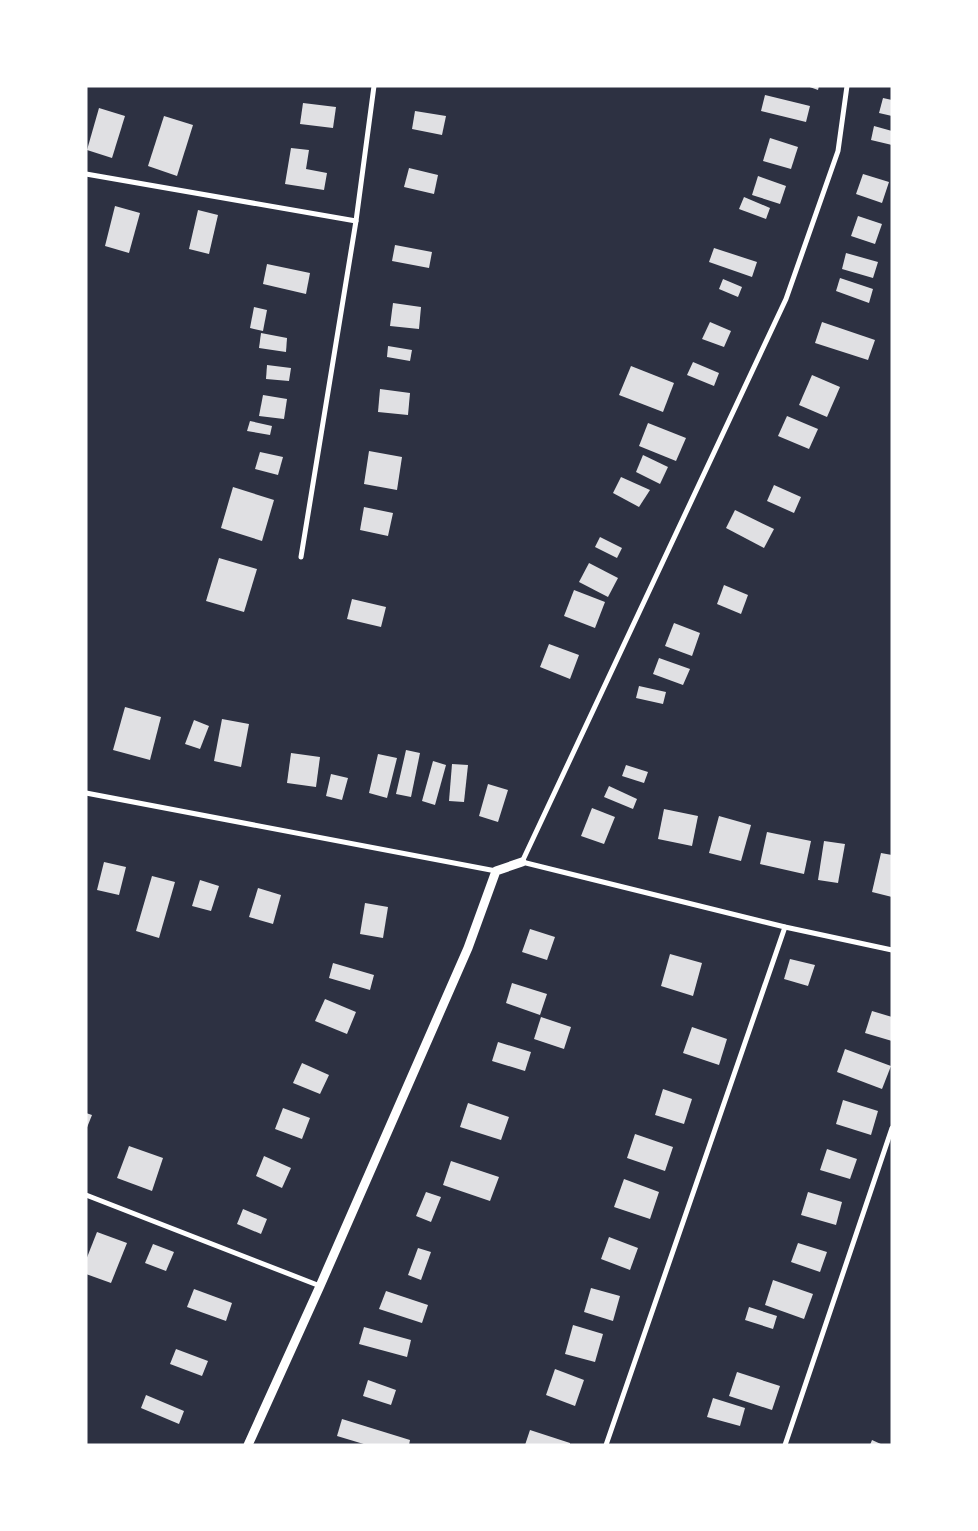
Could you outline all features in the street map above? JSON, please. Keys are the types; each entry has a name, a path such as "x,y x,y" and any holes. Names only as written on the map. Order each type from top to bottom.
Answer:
{"street":[{"path":"301,557 356,221 374,86"},
{"path":"522,862 786,299 838,151 847,86"},
{"path":"86,174 356,221"},
{"path":"86,793 496,871 522,862 785,927 892,950"},
{"path":"248,1445 468,948 496,871"},
{"path":"606,1445 785,927"},
{"path":"785,1445 892,1128"},
{"path":"86,1195 320,1286"}],"building":[{"path":"807,86 819,86 818,90"},
{"path":"765,95 810,106 806,122 761,111"},
{"path":"883,98 892,100 892,116 879,113"},
{"path":"303,103 336,107 333,128 300,124"},
{"path":"99,108 125,116 112,158 87,150"},
{"path":"415,111 446,116 442,135 412,129"},
{"path":"164,116 193,125 177,176 148,166"},
{"path":"874,126 892,131 892,145 871,140"},
{"path":"770,138 798,147 791,169 763,161"},
{"path":"291,148 309,150 306,169 327,173 324,190 285,184"},
{"path":"409,168 438,175 434,194 404,187"},
{"path":"863,174 889,182 882,203 856,194"},
{"path":"758,176 786,186 780,204 752,195"},
{"path":"744,197 770,208 766,219 739,209"},
{"path":"115,206 140,213 129,253 105,246"},
{"path":"198,210 218,215 209,254 189,249"},
{"path":"858,216 882,224 875,244 851,236"},
{"path":"395,245 432,252 429,268 392,261"},
{"path":"714,248 757,262 752,277 709,262"},
{"path":"846,253 878,262 873,278 842,269"},
{"path":"267,264 310,273 306,294 263,284"},
{"path":"840,278 873,289 869,303 836,291"},
{"path":"723,279 742,287 738,297 719,289"},
{"path":"393,303 421,307 419,329 390,326"},
{"path":"254,307 267,310 263,331 250,328"},
{"path":"710,322 731,331 724,347 702,339"},
{"path":"822,322 875,340 868,360 815,343"},
{"path":"261,333 287,338 286,352 259,348"},
{"path":"388,346 412,350 410,361 387,357"},
{"path":"693,362 719,373 714,386 687,375"},
{"path":"267,365 291,368 289,381 266,379"},
{"path":"631,366 674,383 663,412 619,395"},
{"path":"812,375 840,387 827,417 799,405"},
{"path":"380,389 410,393 408,415 378,412"},
{"path":"263,395 287,399 284,419 259,416"},
{"path":"787,416 818,429 809,449 778,436"},
{"path":"250,421 272,426 270,435 247,431"},
{"path":"648,423 686,438 676,461 639,446"},
{"path":"369,451 402,457 397,490 364,484"},
{"path":"260,452 283,457 278,475 255,469"},
{"path":"643,455 668,467 660,484 636,472"},
{"path":"621,477 650,490 639,507 613,493"},
{"path":"774,485 801,497 794,513 767,501"},
{"path":"233,487 274,500 262,541 221,528"},
{"path":"364,507 393,513 388,536 360,530"},
{"path":"735,510 774,529 764,548 726,528"},
{"path":"600,537 622,548 617,558 595,547"},
{"path":"219,558 257,569 244,612 206,601"},
{"path":"589,563 618,578 608,597 579,582"},
{"path":"724,585 748,595 741,614 717,604"},
{"path":"574,590 605,602 595,628 564,616"},
{"path":"352,599 386,607 381,627 347,619"},
{"path":"674,623 700,633 692,656 665,646"},
{"path":"549,644 579,655 570,679 540,667"},
{"path":"659,658 690,669 683,685 653,674"},
{"path":"639,686 666,692 663,704 636,698"},
{"path":"125,707 161,717 150,760 113,750"},
{"path":"222,719 249,724 241,767 214,761"},
{"path":"194,720 209,726 200,749 185,744"},
{"path":"406,750 420,753 411,797 396,794"},
{"path":"291,753 320,757 316,787 287,783"},
{"path":"378,754 397,758 387,798 369,793"},
{"path":"433,761 446,765 435,805 422,801"},
{"path":"452,764 468,765 464,802 449,801"},
{"path":"626,765 648,772 644,783 622,776"},
{"path":"331,774 348,778 342,800 326,796"},
{"path":"488,784 508,790 498,822 479,816"},
{"path":"609,786 637,799 633,809 604,797"},
{"path":"592,808 615,817 604,844 581,836"},
{"path":"664,809 698,816 692,846 658,839"},
{"path":"719,816 751,825 741,861 709,853"},
{"path":"767,832 811,841 804,874 760,864"},
{"path":"824,841 845,844 838,883 818,880"},
{"path":"881,853 892,855 892,897 872,892"},
{"path":"104,862 126,867 119,895 97,890"},
{"path":"152,876 175,882 159,938 136,931"},
{"path":"200,880 219,886 211,911 192,906"},
{"path":"258,888 281,895 273,924 249,917"},
{"path":"365,903 388,907 383,938 360,934"},
{"path":"530,929 555,937 547,960 522,952"},
{"path":"670,954 702,963 693,996 661,986"},
{"path":"790,959 815,965 808,986 784,979"},
{"path":"333,963 374,975 370,990 329,978"},
{"path":"512,983 547,994 540,1015 506,1003"},
{"path":"325,999 356,1012 347,1034 315,1021"},
{"path":"872,1011 892,1017 892,1041 865,1033"},
{"path":"541,1017 571,1027 564,1049 534,1039"},
{"path":"692,1027 727,1039 719,1065 683,1053"},
{"path":"498,1042 531,1052 525,1071 492,1061"},
{"path":"845,1049 891,1066 882,1089 837,1072"},
{"path":"302,1063 329,1075 320,1094 293,1083"},
{"path":"663,1089 692,1099 684,1124 655,1115"},
{"path":"843,1100 878,1111 871,1135 836,1124"},
{"path":"468,1103 509,1117 501,1140 460,1127"},
{"path":"283,1108 310,1118 302,1139 275,1129"},
{"path":"86,1113 92,1115 86,1130"},
{"path":"635,1134 673,1147 665,1171 627,1158"},
{"path":"129,1146 163,1158 152,1191 117,1178"},
{"path":"827,1149 857,1159 850,1179 820,1170"},
{"path":"264,1156 291,1168 282,1188 256,1176"},
{"path":"451,1161 499,1177 490,1201 443,1185"},
{"path":"624,1179 659,1192 650,1219 614,1207"},
{"path":"426,1192 441,1197 431,1222 416,1216"},
{"path":"808,1192 842,1202 836,1225 801,1215"},
{"path":"243,1209 267,1219 261,1234 237,1224"},
{"path":"97,1232 127,1243 111,1283 86,1274 86,1260"},
{"path":"609,1237 638,1248 630,1270 601,1259"},
{"path":"798,1243 827,1252 820,1272 791,1262"},
{"path":"153,1244 174,1252 166,1271 145,1263"},
{"path":"418,1248 431,1252 421,1280 408,1275"},
{"path":"773,1280 813,1294 804,1319 765,1305"},
{"path":"591,1288 620,1296 613,1321 584,1312"},
{"path":"194,1289 232,1303 226,1321 187,1307"},
{"path":"386,1291 428,1305 422,1323 379,1309"},
{"path":"749,1307 777,1316 773,1329 745,1320"},
{"path":"573,1325 603,1334 595,1362 565,1354"},
{"path":"364,1327 411,1340 407,1357 359,1344"},
{"path":"176,1349 208,1361 202,1376 170,1364"},
{"path":"555,1369 584,1380 575,1406 546,1395"},
{"path":"737,1372 780,1386 772,1410 729,1396"},
{"path":"368,1380 396,1390 391,1405 363,1396"},
{"path":"146,1395 184,1411 179,1424 141,1408"},
{"path":"713,1398 745,1408 740,1426 707,1417"},
{"path":"342,1419 410,1440 409,1445 367,1445 337,1436"},
{"path":"530,1430 570,1443 570,1445 525,1445"},
{"path":"872,1440 883,1445 870,1445"}]}
